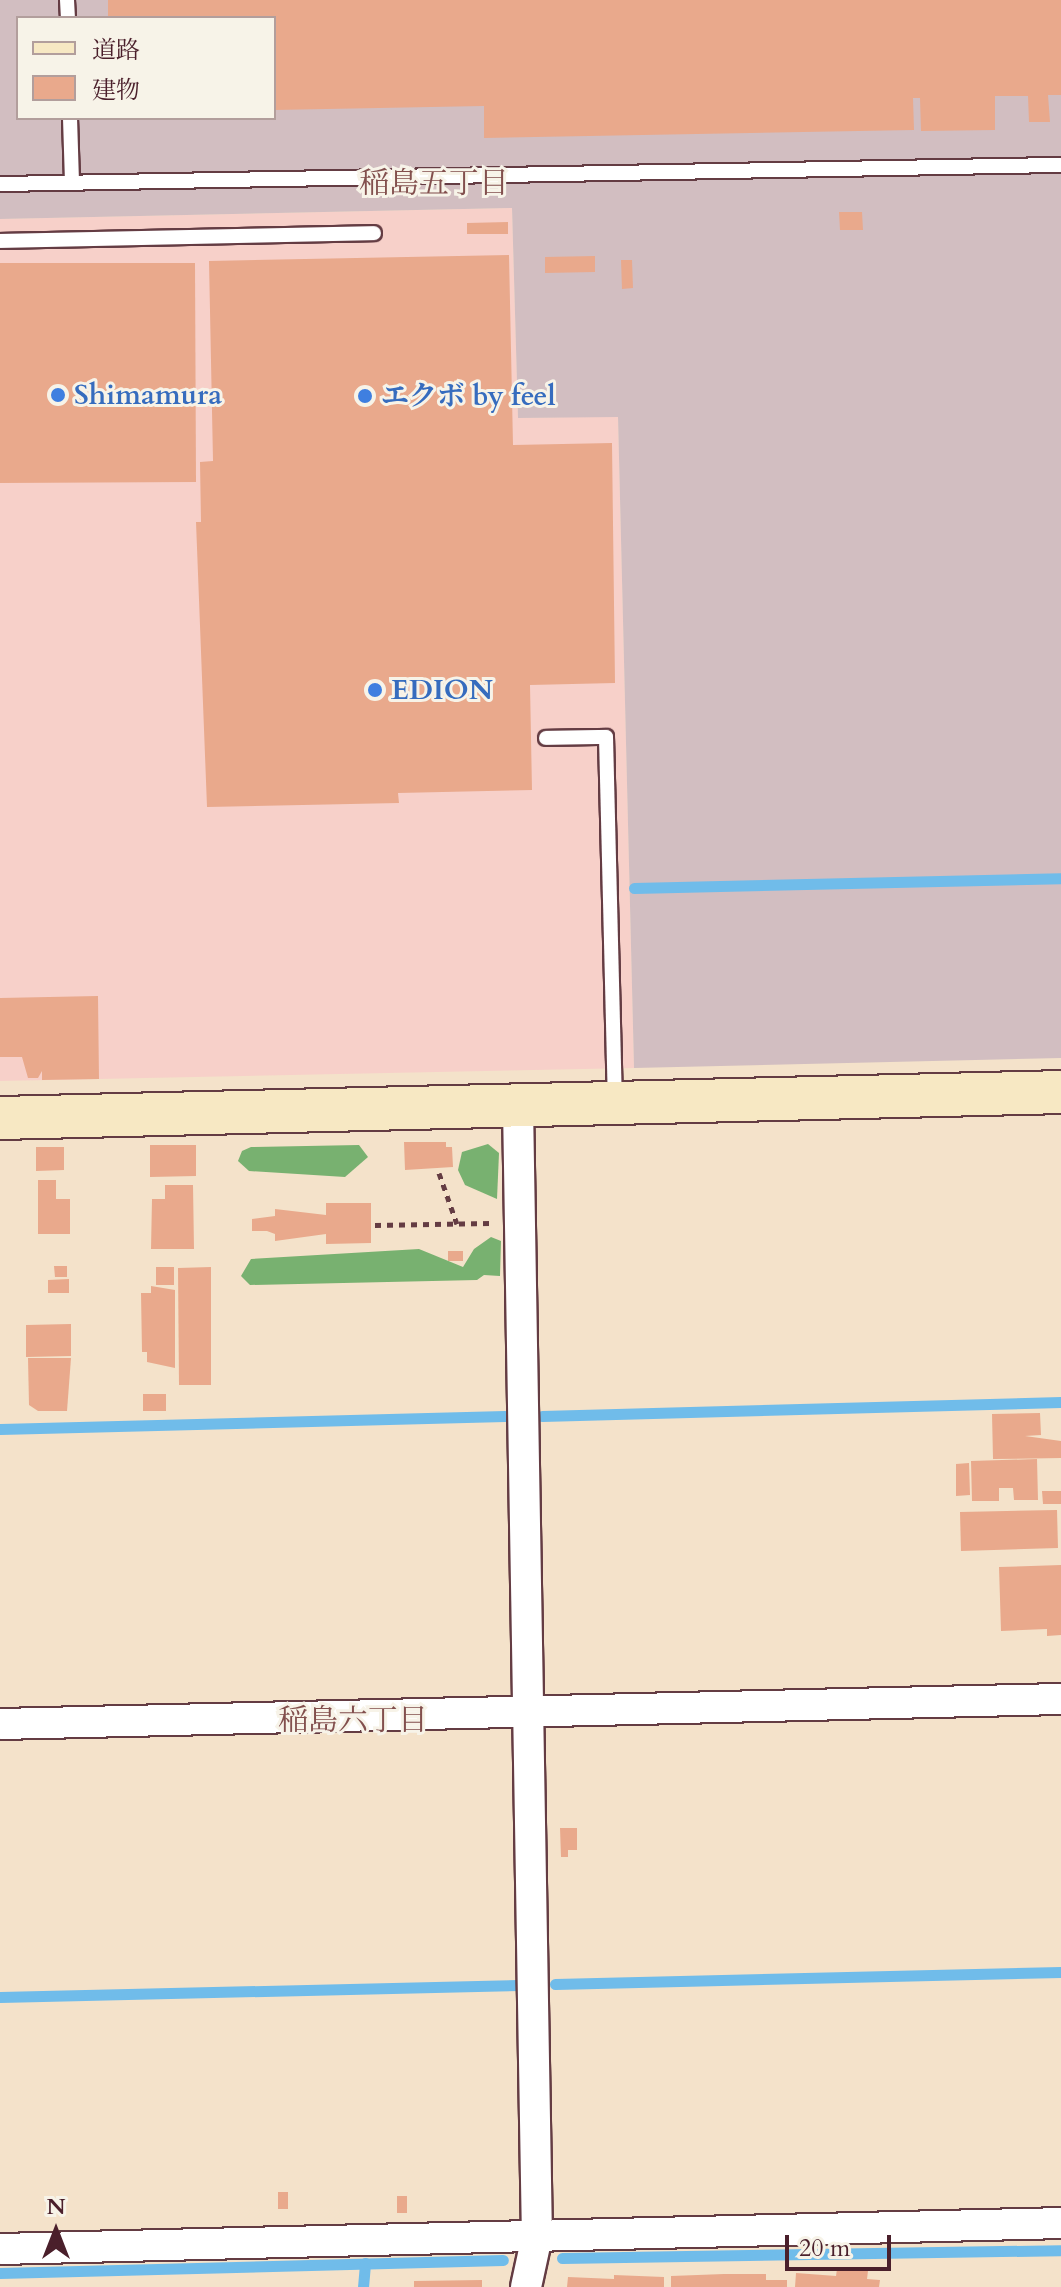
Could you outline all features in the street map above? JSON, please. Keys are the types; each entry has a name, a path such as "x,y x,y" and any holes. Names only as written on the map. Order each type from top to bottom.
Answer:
{"street":[{"path":"0,1118 1061,1092"},
{"path":"518,1106 537,2236 526,2287"},
{"path":"0,1724 1061,1699"},
{"path":"0,2249 1061,2223"}],"lane":[{"path":"70,120 72,183"},
{"path":"0,184 1061,165"},
{"path":"0,241 374,233"},
{"path":"546,738 606,737 615,1103"}],"path":[{"path":"439,1173 457,1224"},
{"path":"375,1225 520,1223"}],"shaded area":[{"path":"0,0 1061,0 1061,1058 634,1068 618,417 518,418 512,208 0,219"},
{"path":"512,208 518,418 618,416 634,1068 0,1081 0,219"}],"green space":[{"path":"488,1144 499,1153 497,1199 465,1185 458,1170 462,1152"},
{"path":"359,1145 368,1157 345,1177 249,1171 238,1161 242,1151 251,1147"},
{"path":"491,1237 501,1241 500,1276 484,1275 477,1280 250,1285 241,1276 251,1259 419,1249 463,1267 474,1249"}],"building":[{"path":"108,0 1061,0 1061,95 1048,95 1050,122 1029,122 1028,96 995,96 995,130 921,131 920,98 913,98 914,130 484,138 484,106 276,110 276,16 108,16"},
{"path":"839,212 862,212 863,230 840,230"},
{"path":"508,222 508,234 467,234 467,223"},
{"path":"509,255 513,445 612,443 615,683 530,685 532,790 398,793 399,803 207,807 196,522 201,522 200,462 213,461 209,261"},
{"path":"595,256 595,272 545,273 545,257"},
{"path":"621,260 632,260 633,288 622,289"},
{"path":"0,263 195,263 196,482 0,483"},
{"path":"98,996 99,1079 42,1080 42,1071 38,1078 28,1078 22,1057 0,1057 0,998"},
{"path":"404,1142 446,1142 446,1147 452,1147 453,1167 405,1170"},
{"path":"150,1145 196,1145 196,1176 150,1177"},
{"path":"36,1147 64,1147 64,1170 36,1171"},
{"path":"38,1180 56,1180 56,1199 70,1199 70,1234 38,1234"},
{"path":"165,1185 193,1185 194,1249 151,1249 152,1199 165,1199"},
{"path":"326,1203 371,1203 371,1243 326,1244 326,1234 275,1241 275,1234 252,1231 252,1219 275,1216 275,1209 326,1215"},
{"path":"448,1251 463,1251 463,1261 448,1261"},
{"path":"54,1266 67,1266 67,1277 55,1277"},
{"path":"156,1267 174,1267 174,1285 156,1285"},
{"path":"211,1267 211,1385 179,1385 178,1268"},
{"path":"69,1279 69,1293 48,1293 48,1280"},
{"path":"151,1286 175,1290 175,1368 147,1362 147,1352 142,1352 141,1293 151,1293"},
{"path":"71,1324 71,1356 26,1357 26,1325"},
{"path":"28,1358 71,1358 67,1411 38,1411 29,1405"},
{"path":"143,1394 166,1394 166,1411 143,1411"},
{"path":"1040,1413 1041,1435 1025,1436 1061,1441 1061,1458 993,1459 992,1414"},
{"path":"1037,1459 1038,1500 1014,1500 1013,1488 999,1488 999,1501 972,1501 971,1461"},
{"path":"969,1463 970,1495 956,1496 956,1464"},
{"path":"1042,1491 1061,1491 1061,1504 1043,1504"},
{"path":"1057,1510 1058,1548 961,1551 960,1512"},
{"path":"1061,1565 1061,1635 1047,1636 1047,1629 1001,1631 999,1567"},
{"path":"560,1828 577,1828 577,1850 568,1850 568,1857 561,1857"},
{"path":"278,2192 288,2192 288,2209 278,2209"},
{"path":"397,2196 407,2196 407,2213 397,2213"},
{"path":"837,2269 868,2271 867,2279 880,2280 879,2287 795,2287 796,2273 836,2276"},
{"path":"766,2274 766,2280 787,2280 787,2287 671,2287 671,2276"},
{"path":"614,2275 664,2277 664,2287 567,2287 568,2277 614,2279"},
{"path":"482,2280 482,2287 414,2287 414,2281"}],"waterway":[{"path":"634,888 1061,878"},
{"path":"542,1416 1061,1402"},
{"path":"0,1429 505,1416"},
{"path":"555,1984 1061,1972"},
{"path":"0,1997 519,1985"},
{"path":"562,2258 1061,2250"},
{"path":"0,2273 503,2260"},
{"path":"363,2287 365,2263"}],"place":[{"name":"Shimamura","path":"58,395"},
{"name":"エクボ by feel","path":"365,396"},
{"name":"EDION","path":"375,690"}],"district":[{"name":"稲島五丁目","path":"434,184"},
{"name":"稲島六丁目","path":"353,1721"}]}
